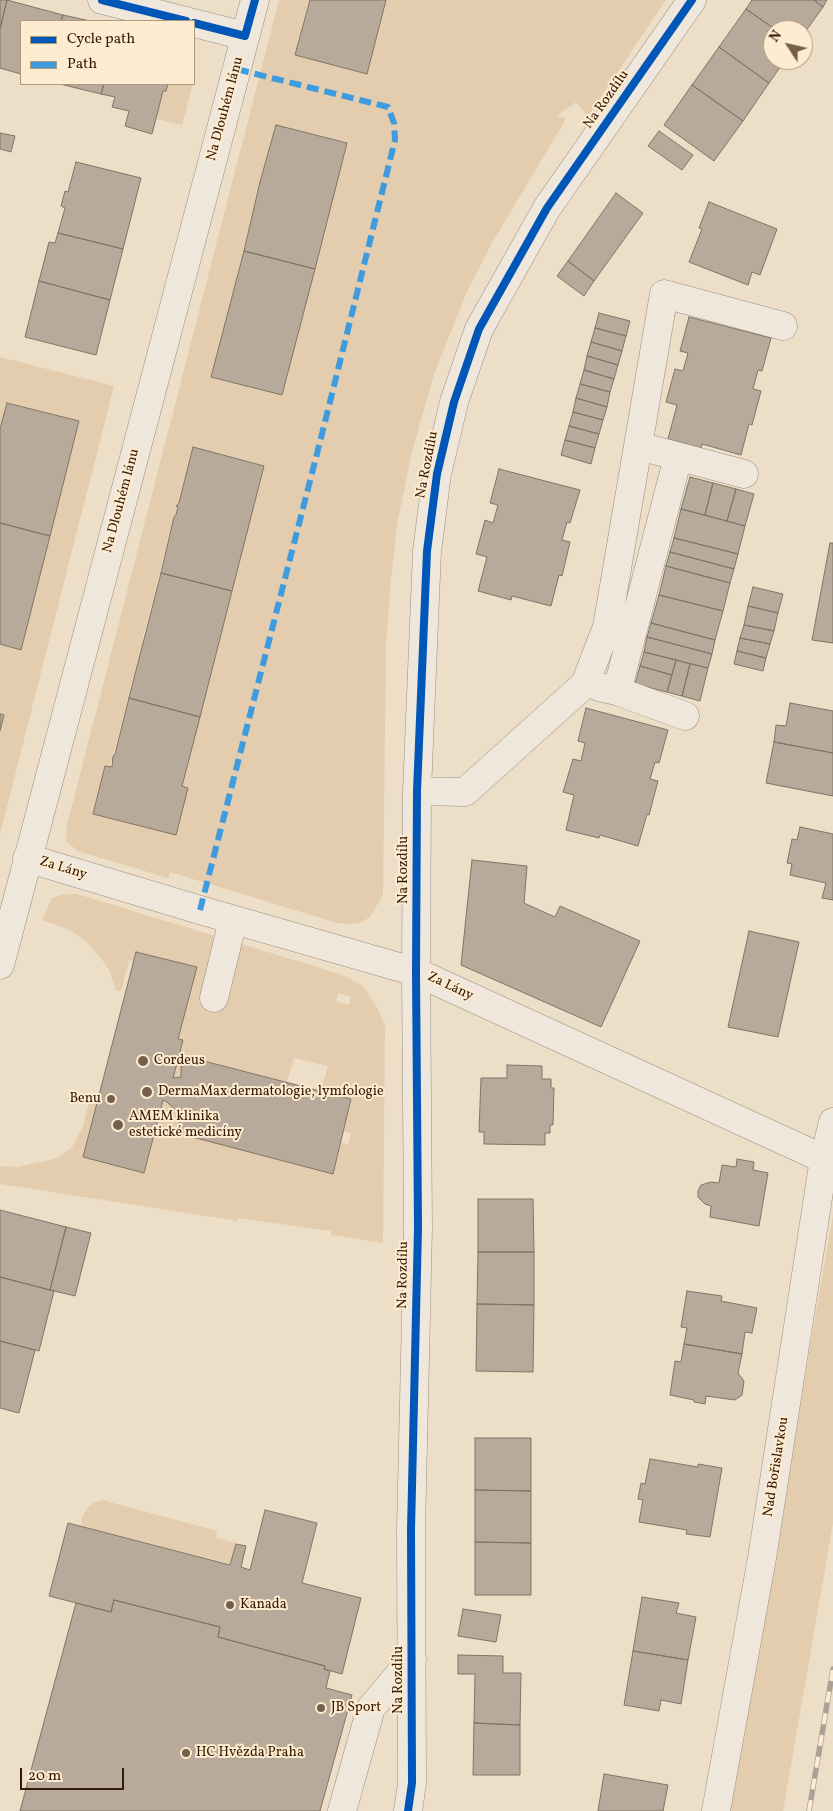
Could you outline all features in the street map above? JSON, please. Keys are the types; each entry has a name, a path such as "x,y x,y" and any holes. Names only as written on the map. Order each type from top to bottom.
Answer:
{"street":[{"path":"102,0 182,20"},
{"name":"Na Dlouhém lánu","path":"0,965 255,0"},
{"name":"Na Rozdílu","path":"408,1811 412,1783 411,1530 418,1228 416,972 418,791 428,541 437,474 454,402 479,329 547,208 692,0"},
{"path":"195,23 245,36"},
{"path":"418,791 465,792 585,684 607,627 664,294 783,326"},
{"path":"639,446 744,474"},
{"path":"617,691 678,456"},
{"path":"585,684 617,691 685,716"},
{"name":"Za Lány","path":"27,858 233,920 416,972 824,1159"},
{"path":"214,998 233,920"},
{"name":"Nad Bořislavkou","path":"716,1811 762,1558 824,1159 833,1122"},
{"path":"342,1811 371,1708 412,1659"}],"shaded area":[{"path":"279,0 310,0 295,55 366,74 386,0 666,0 588,116 576,102 557,116 566,119 492,243 466,294 434,374 412,452 397,525 386,646 383,895 370,917 360,923 337,923 170,872 168,878 78,851 66,841 67,825","holes":["276,125 347,143 282,395 211,377","193,448 264,466 182,786 110,766 144,642 142,641"]},
{"path":"168,85 193,85 182,125 156,119 163,91 166,91"},
{"path":"0,357 114,386 0,834 0,731 4,716 0,714 0,644 21,649 79,422 7,403 0,429"},
{"path":"77,894 340,974 362,985 377,1007 385,1026 383,1243 331,1235 331,1231 238,1218 238,1221 0,1184 0,1166 17,1167 46,1161 58,1157 72,1147 82,1129 89,1103 97,1104 144,1173 163,1100 333,1173 341,1143 348,1144 351,1133 344,1131 351,1099 321,1090 328,1066 294,1058 287,1082 196,1059 194,1064 181,1066 181,1077 173,1078 183,1041 178,1039 197,967 136,952 134,961 129,960 121,991 116,991 110,972 101,958 85,940 68,929 42,920 52,898","holes":["338,993 351,997 349,1005 336,1001"]},
{"path":"833,1214 833,1523 783,1811 730,1811"},
{"path":"102,1500 217,1531 216,1538 236,1543 231,1564 81,1526 82,1517 87,1509 93,1503"}],"building":[{"path":"0,0 7,0 0,29"},
{"path":"7,0 63,15 61,20 20,20 20,74 0,68 0,29"},
{"path":"310,0 386,0 367,74 295,55"},
{"path":"752,0 814,0 823,7 813,21 763,21 746,9"},
{"path":"814,0 827,0 823,7"},
{"path":"746,9 763,21 763,70 778,70 769,83 719,47"},
{"path":"63,15 86,20 61,20"},
{"path":"719,47 769,83 743,121 692,85"},
{"path":"64,85 104,85 101,94"},
{"path":"104,85 168,85 166,91 163,91 152,134 125,126 129,111 112,107 115,97 101,94"},
{"path":"692,85 743,121 714,161 664,125"},
{"path":"276,125 347,143 315,269 244,251"},
{"path":"659,131 693,155 682,170 648,146"},
{"path":"0,133 15,136 11,152 0,149"},
{"path":"76,162 141,178 123,249 58,233 65,208 61,206 65,191 68,192"},
{"path":"616,193 643,213 594,281 568,261"},
{"path":"709,202 777,229 760,275 752,272 748,285 689,262 702,229 699,228"},
{"path":"58,233 123,249 110,300 39,281 49,242 55,243"},
{"path":"244,251 315,269 282,395 211,377"},
{"path":"568,261 594,281 584,296 557,276"},
{"path":"39,281 110,300 96,355 25,337"},
{"path":"599,313 630,321 626,336 595,328"},
{"path":"689,317 771,338 762,371 758,370 753,389 761,391 752,425 749,424 741,455 702,444 701,448 668,439 677,405 666,402 675,369 683,371 688,353 680,351"},
{"path":"595,328 626,336 622,351 591,342"},
{"path":"591,342 622,351 618,365 587,356"},
{"path":"587,356 618,365 614,379 584,370"},
{"path":"584,370 614,379 610,392 580,384"},
{"path":"580,384 610,392 607,407 576,398"},
{"path":"576,398 607,407 603,420 573,412"},
{"path":"7,403 79,421 50,536 0,523 0,429"},
{"path":"573,412 603,420 599,434 569,426"},
{"path":"569,426 599,434 595,448 565,440"},
{"path":"565,440 595,448 591,464 561,455"},
{"path":"193,447 264,466 232,591 161,573 178,507 176,506 179,503"},
{"path":"499,469 580,490 570,523 567,522 562,540 570,542 562,576 559,575 551,606 512,596 511,600 478,591 487,557 476,554 485,520 493,523 498,505 490,503"},
{"path":"690,477 713,483 705,515 681,509"},
{"path":"713,483 736,489 727,521 705,515"},
{"path":"736,489 754,494 745,526 727,521"},
{"path":"681,509 745,526 738,554 674,538"},
{"path":"0,523 50,536 21,650 0,644"},
{"path":"674,538 738,554 734,569 670,552"},
{"path":"830,543 833,543 833,643 812,640"},
{"path":"670,552 734,569 730,583 666,566"},
{"path":"666,566 730,583 723,611 659,595"},
{"path":"161,573 232,591 200,717 129,698"},
{"path":"753,587 783,594 778,613 748,606"},
{"path":"659,595 723,611 715,640 651,623"},
{"path":"748,606 778,613 774,631 744,625"},
{"path":"651,623 715,640 712,654 647,637"},
{"path":"744,625 774,631 770,644 740,638"},
{"path":"647,637 712,654 708,668 644,652"},
{"path":"740,638 770,644 766,658 737,651"},
{"path":"737,651 766,658 763,671 734,664"},
{"path":"644,652 676,660 672,675 640,666"},
{"path":"676,660 690,664 682,696 667,692"},
{"path":"690,664 708,668 700,701 682,696"},
{"path":"640,666 672,675 667,692 635,684"},
{"path":"129,698 200,717 182,786 188,788 176,835 93,814 105,766 112,767 113,756"},
{"path":"790,703 833,711 833,753 774,742 776,725 786,726"},
{"path":"586,708 668,730 659,763 655,762 650,779 658,781 638,846 600,835 599,838 566,830 574,795 563,792 573,759 581,761 585,743 578,741"},
{"path":"0,714 4,715 0,731"},
{"path":"774,742 833,753 833,796 766,783"},
{"path":"800,827 833,834 833,900 822,898 826,883 790,875 792,864 787,863 792,839 797,840"},
{"path":"472,860 527,866 524,903 555,917 560,906 640,941 601,1027 461,965"},
{"path":"749,931 799,942 778,1037 728,1027"},
{"name":"Cordeus","path":"136,952 197,967 178,1039 183,1040 173,1078 181,1077 181,1066 194,1064 196,1059 351,1099 333,1174 177,1133 181,1115 163,1100 144,1173 83,1157"},
{"path":"507,1065 542,1066 542,1079 551,1079 551,1088 554,1088 553,1125 550,1125 550,1133 545,1133 545,1145 484,1144 484,1132 479,1132 481,1078 507,1078"},
{"path":"737,1159 754,1162 753,1170 768,1173 759,1226 710,1217 711,1206 705,1204 698,1197 701,1185 711,1182 719,1183 722,1165 736,1167"},
{"path":"478,1199 533,1199 534,1252 478,1252"},
{"path":"0,1210 66,1227 50,1290 0,1277"},
{"path":"66,1227 91,1233 75,1296 50,1290"},
{"path":"478,1252 534,1252 534,1305 477,1304"},
{"path":"0,1277 54,1291 39,1351 0,1341"},
{"path":"687,1291 722,1296 721,1301 757,1308 752,1333 745,1332 742,1354 684,1344 687,1328 681,1327"},
{"path":"477,1304 534,1305 533,1372 476,1371"},
{"path":"0,1341 35,1350 19,1413 0,1408"},
{"path":"684,1344 742,1354 738,1373 744,1381 742,1395 735,1400 706,1396 705,1404 670,1395 675,1361 681,1362"},
{"path":"475,1438 531,1438 531,1491 475,1490"},
{"path":"650,1459 698,1467 698,1464 722,1468 710,1537 686,1534 687,1530 639,1522 643,1500 638,1499 641,1483 645,1484"},
{"path":"475,1490 531,1491 531,1543 475,1542"},
{"path":"265,1510 317,1523 302,1583 361,1598 342,1674 324,1669 325,1666 218,1637 220,1627 114,1600 111,1612 49,1596 68,1523 230,1565 236,1544 246,1546 241,1567 250,1570"},
{"path":"475,1542 531,1543 531,1595 475,1595"},
{"path":"642,1597 679,1603 676,1613 696,1617 688,1660 633,1651"},
{"name":"HC Hvězda Praha","path":"114,1600 220,1627 218,1637 325,1666 324,1669 330,1671 326,1688 352,1695 320,1811 20,1811 76,1603 111,1612"},
{"path":"463,1609 501,1615 496,1642 458,1636"},
{"path":"633,1651 688,1660 681,1704 661,1700 659,1711 624,1705"},
{"path":"458,1655 503,1656 503,1673 521,1673 520,1725 474,1723 475,1674 458,1674"},
{"path":"474,1723 520,1725 520,1775 473,1775"},
{"path":"604,1774 668,1785 663,1811 598,1811"}],"railway":[{"path":"809,1811 833,1669"}],"marked path":[{"path":"200,910 395,140 394,123 388,107 236,69"}],"cycle path":[{"path":"102,0 182,20"},
{"path":"195,23 245,36 255,0"},
{"path":"408,1811 412,1783 411,1530 418,1228 417,791 427,551 437,474 454,402 479,329 547,208 692,0"}],"place":[{"name":"Cordeus","path":"143,1061"},
{"name":"DermaMax dermatologie, lymfologie","path":"147,1092"},
{"name":"Benu","path":"111,1099"},
{"name":"AMEM klinika estetické medicíny","path":"118,1125"},
{"name":"Kanada","path":"230,1605"},
{"name":"JB Sport","path":"321,1708"},
{"name":"HC Hvězda Praha","path":"186,1753"}]}
